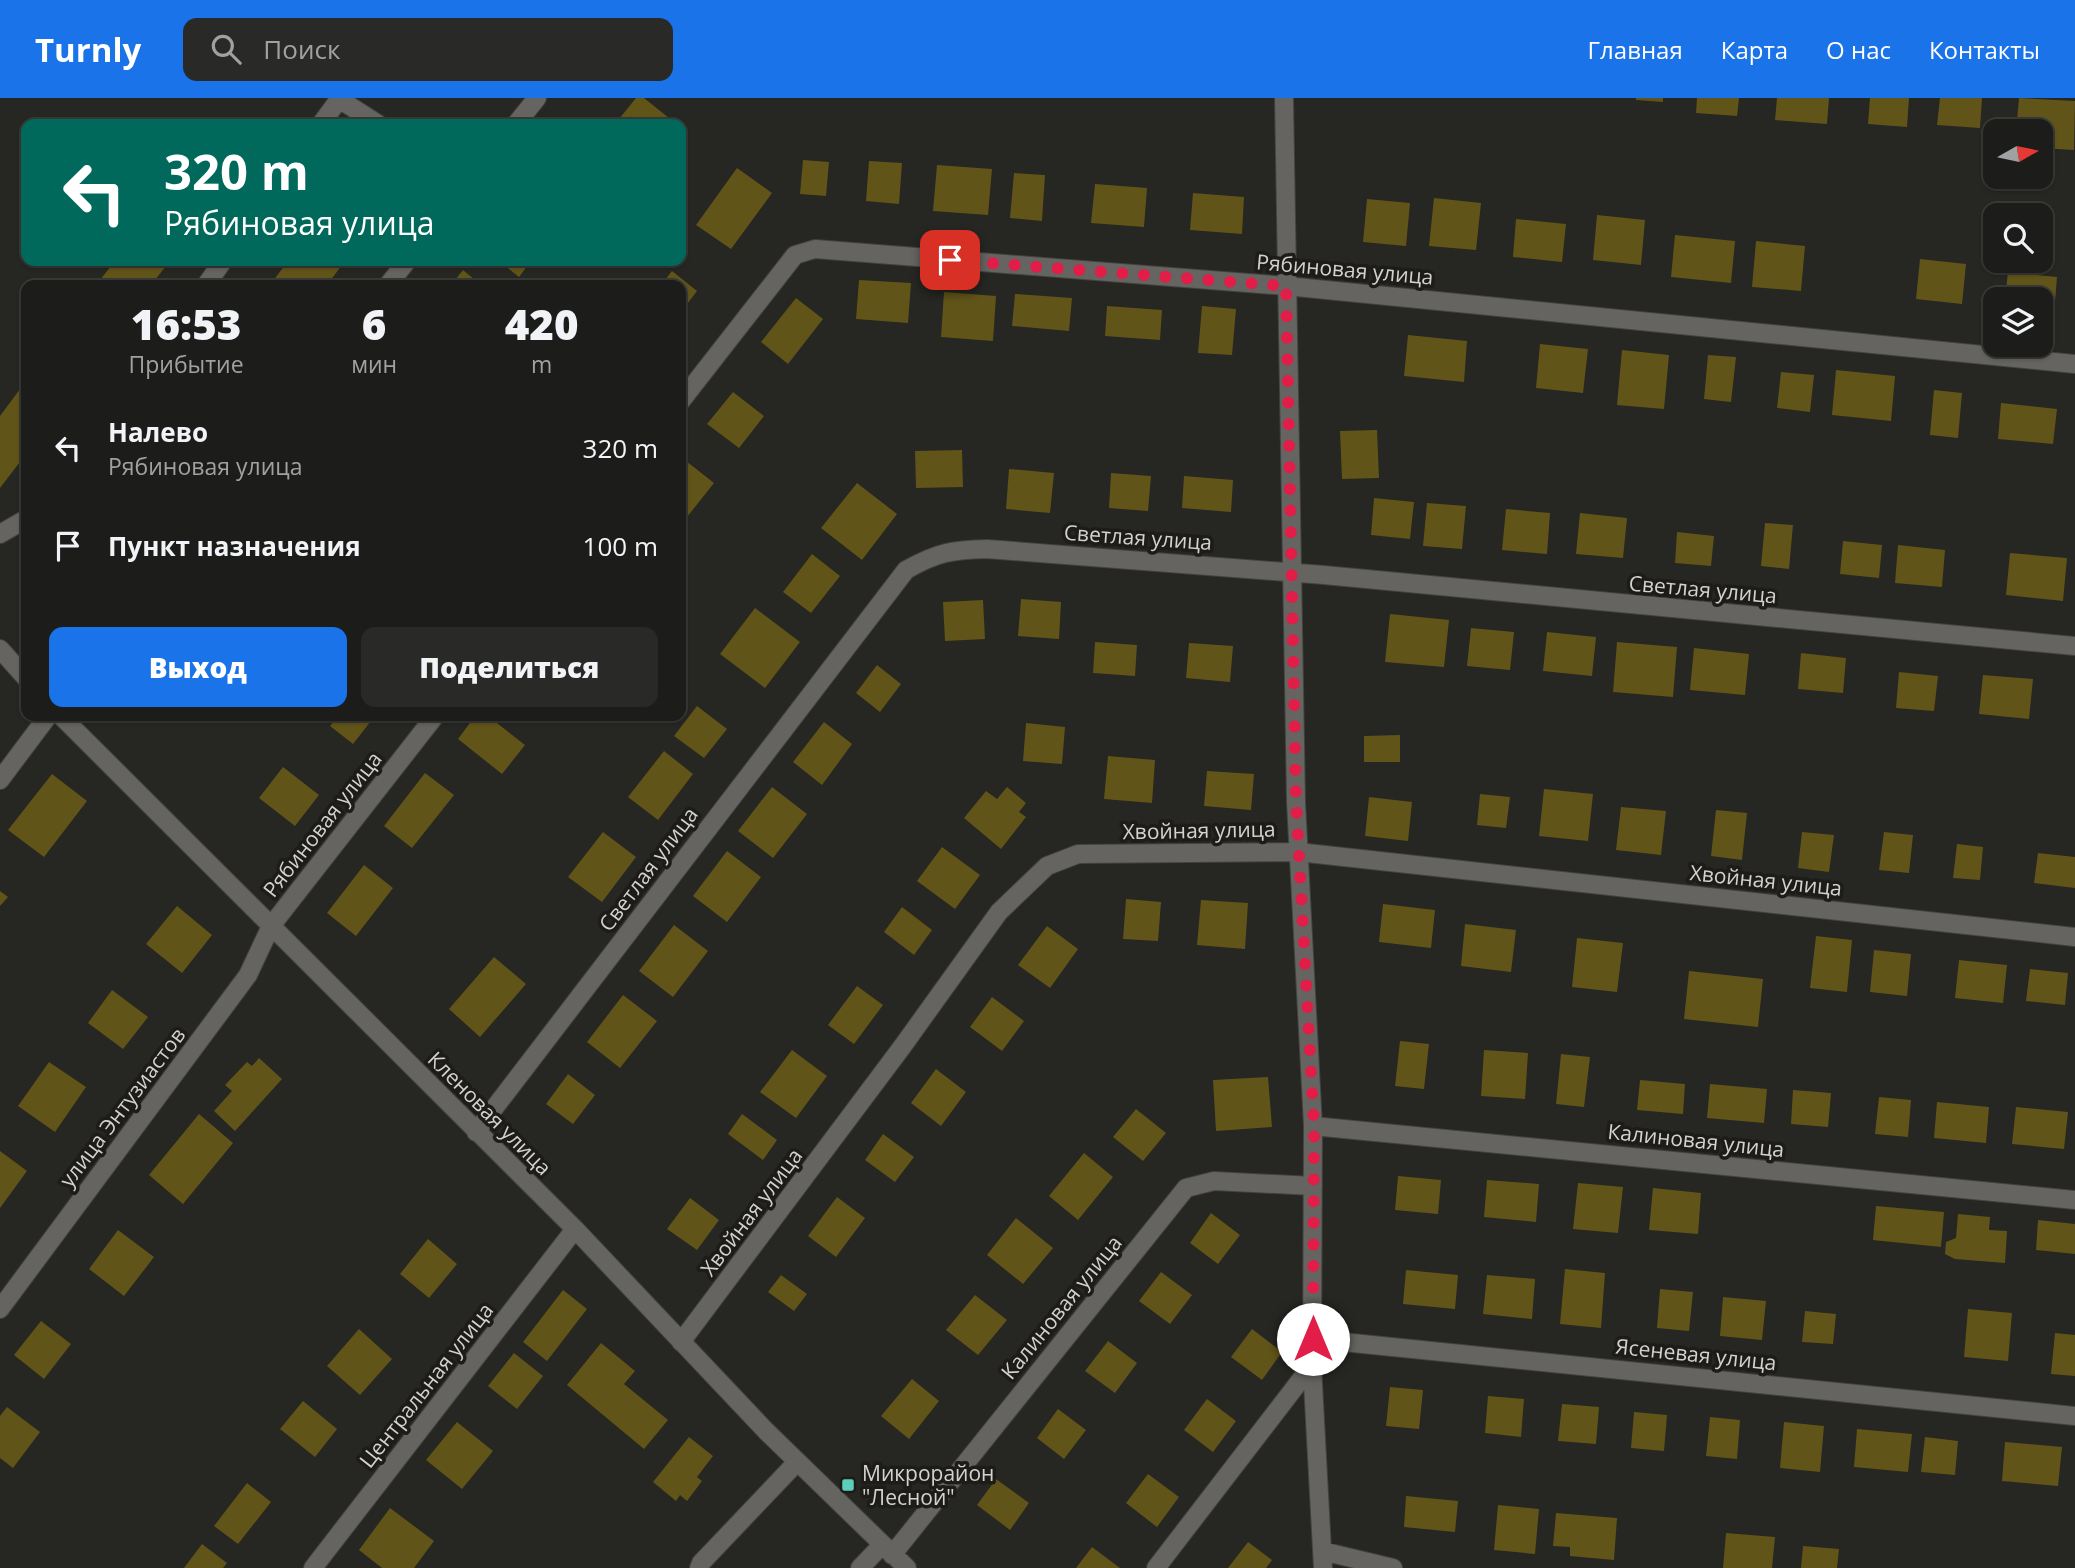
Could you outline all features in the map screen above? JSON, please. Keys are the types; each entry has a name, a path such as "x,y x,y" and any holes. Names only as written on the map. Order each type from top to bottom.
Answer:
{"street":[{"path":"520,119 537,98"},
{"path":"1284,98 1298,852 1314,1126 1312,1365 1322,1560 1393,1568"},
{"path":"325,119 340,99 370,119"},
{"name":"Рябиновая улица","path":"686,395 795,255 815,249 1286,286 2075,363"},
{"path":"392,280 403,266"},
{"path":"0,534 21,522"},
{"name":"Светлая улица","path":"476,1132 906,570 933,555 987,548 1293,572 2075,646"},
{"path":"0,649 21,672"},
{"path":"0,780 44,721"},
{"name":"Кленовая улица","path":"66,721 575,1229 797,1462 907,1568"},
{"name":"Рябиновая улица","path":"271,926 431,721"},
{"name":"Хвойная улица","path":"681,1342 902,1047 999,912 1047,866 1078,854 1298,852 2075,937"},
{"name":"улица Энтузиастов","path":"0,1309 248,975 271,926"},
{"name":"Калиновая улица","path":"1314,1126 2075,1200"},
{"name":"Калиновая улица","path":"887,1550 1186,1188 1214,1181 1313,1186"},
{"name":"Центральная улица","path":"313,1568 575,1229"},
{"name":"Ясеневая улица","path":"1313,1339 2075,1416"},
{"path":"1156,1568 1312,1365"},
{"path":"699,1568 797,1462"},
{"path":"860,1568 887,1550"}],"building":[{"path":"636,98 644,98 669,118 668,119 619,119"},
{"path":"1663,98 1663,102 1636,100"},
{"path":"1697,98 1739,98 1737,116 1696,113"},
{"path":"1777,98 1829,98 1827,124 1775,120"},
{"path":"1870,98 1909,98 1907,127 1868,124"},
{"path":"1940,98 1982,98 1980,128 1937,125"},
{"path":"2019,98 2075,101 2074,150 2053,149 2053,119 2017,119"},
{"path":"803,160 829,162 826,196 800,194"},
{"path":"869,161 902,163 899,204 866,201"},
{"path":"937,165 992,169 988,215 933,211"},
{"path":"737,168 772,193 731,249 696,225"},
{"path":"1014,173 1045,175 1042,221 1010,218"},
{"path":"1095,184 1147,188 1144,227 1091,223"},
{"path":"1193,193 1244,197 1242,234 1190,230"},
{"path":"1434,198 1481,203 1476,250 1429,246"},
{"path":"1367,199 1410,203 1406,246 1363,242"},
{"path":"1597,215 1645,220 1641,265 1593,260"},
{"path":"1516,219 1566,224 1562,262 1513,257"},
{"path":"1675,235 1735,241 1731,283 1671,277"},
{"path":"1756,241 1805,246 1801,291 1752,287"},
{"path":"1920,259 1966,264 1962,304 1916,299"},
{"path":"111,266 166,266 155,280 100,280"},
{"path":"284,266 341,266 331,280 274,280"},
{"path":"505,266 527,266 519,277"},
{"path":"463,270 475,280 455,280"},
{"path":"672,271 683,280 665,280"},
{"path":"2008,273 2057,277 2054,314 2053,287 2006,287"},
{"path":"859,280 911,283 908,323 856,319"},
{"path":"686,282 697,291 686,305"},
{"path":"944,292 996,296 993,341 941,337"},
{"path":"1015,294 1072,298 1069,331 1012,326"},
{"path":"796,298 823,319 788,364 761,342"},
{"path":"1107,306 1162,310 1160,340 1105,336"},
{"path":"1202,306 1236,309 1232,355 1198,353"},
{"path":"1408,335 1467,341 1464,382 1404,376"},
{"path":"1540,344 1588,349 1583,393 1536,388"},
{"path":"1622,350 1669,355 1664,409 1617,405"},
{"path":"1708,355 1736,357 1731,402 1704,399"},
{"path":"1836,370 1895,376 1891,421 1832,415"},
{"path":"1781,372 1814,375 1810,412 1777,408"},
{"path":"21,388 21,461 0,488 0,416"},
{"path":"1934,390 1962,393 1958,438 1930,435"},
{"path":"733,392 764,416 739,448 707,424"},
{"path":"2001,403 2057,409 2053,444 1998,439"},
{"path":"1377,430 1379,478 1342,479 1340,431"},
{"path":"962,450 963,487 916,488 915,451"},
{"path":"686,461 714,483 686,516"},
{"path":"1009,469 1054,473 1050,513 1006,509"},
{"path":"1111,473 1151,476 1148,511 1109,508"},
{"path":"1184,476 1233,480 1231,512 1182,508"},
{"path":"857,483 897,514 862,560 821,528"},
{"path":"1374,498 1414,502 1410,539 1371,535"},
{"path":"1427,503 1466,506 1462,549 1423,546"},
{"path":"1506,509 1550,513 1547,554 1502,550"},
{"path":"1580,513 1627,518 1623,558 1576,554"},
{"path":"1765,523 1793,525 1789,569 1761,566"},
{"path":"1677,532 1714,536 1711,566 1675,563"},
{"path":"1843,541 1882,545 1879,578 1840,574"},
{"path":"1898,545 1945,550 1942,587 1895,583"},
{"path":"2010,553 2067,558 2063,601 2006,595"},
{"path":"812,554 840,576 811,613 783,592"},
{"path":"1021,599 1061,602 1059,639 1018,636"},
{"path":"983,600 985,639 945,641 943,602"},
{"path":"755,608 800,642 765,688 720,654"},
{"path":"1390,614 1449,620 1444,667 1385,662"},
{"path":"1471,628 1514,632 1510,670 1467,666"},
{"path":"1547,632 1596,637 1592,676 1543,671"},
{"path":"1095,642 1137,645 1135,676 1093,673"},
{"path":"1617,642 1677,647 1673,697 1613,692"},
{"path":"1189,643 1233,646 1230,682 1186,678"},
{"path":"1694,648 1749,654 1745,695 1690,690"},
{"path":"1801,653 1846,658 1843,693 1798,689"},
{"path":"877,665 901,684 880,712 856,693"},
{"path":"1899,672 1938,676 1934,711 1896,708"},
{"path":"1983,675 2033,679 2029,719 1979,714"},
{"path":"697,706 727,729 704,758 674,736"},
{"path":"334,721 371,721 353,744 330,726"},
{"path":"471,721 494,721 525,745 502,774 458,739"},
{"path":"824,722 852,744 822,785 793,762"},
{"path":"1026,723 1065,727 1062,764 1023,761"},
{"path":"1400,735 1400,762 1364,762 1364,736"},
{"path":"664,751 693,774 658,820 628,797"},
{"path":"1108,756 1155,760 1152,803 1104,799"},
{"path":"283,767 319,795 295,826 259,798"},
{"path":"1207,771 1254,774 1251,810 1204,806"},
{"path":"425,773 454,795 412,848 384,826"},
{"path":"52,774 87,801 44,857 8,830"},
{"path":"772,787 807,814 773,858 738,831"},
{"path":"1007,787 1026,803 1019,812 1026,817 1001,849 964,818 986,791 997,799"},
{"path":"1544,789 1593,794 1588,841 1539,836"},
{"path":"1480,794 1510,797 1506,828 1477,825"},
{"path":"1369,797 1412,802 1408,841 1365,836"},
{"path":"1621,807 1666,811 1661,855 1616,850"},
{"path":"1716,810 1747,813 1742,860 1711,856"},
{"path":"603,832 636,857 602,902 568,877"},
{"path":"1802,832 1834,835 1829,872 1798,868"},
{"path":"1884,832 1913,835 1909,873 1879,870"},
{"path":"1957,844 1983,847 1980,880 1953,878"},
{"path":"942,847 980,875 955,909 917,881"},
{"path":"727,851 761,877 727,922 693,896"},
{"path":"2038,853 2075,857 2075,888 2034,883"},
{"path":"364,865 393,888 356,936 327,913"},
{"path":"0,891 8,897 0,906"},
{"path":"1126,899 1161,902 1158,941 1123,939"},
{"path":"1201,900 1248,903 1245,949 1197,945"},
{"path":"1383,904 1435,910 1431,948 1379,942"},
{"path":"177,906 212,935 182,973 146,944"},
{"path":"902,907 932,930 914,955 884,932"},
{"path":"1465,924 1516,930 1511,972 1461,966"},
{"path":"674,925 708,951 673,997 639,971"},
{"path":"1047,926 1078,949 1050,988 1018,965"},
{"path":"1816,936 1852,940 1847,992 1810,988"},
{"path":"1577,938 1623,943 1617,992 1572,987"},
{"path":"1874,950 1911,954 1907,996 1870,992"},
{"path":"494,957 526,984 480,1037 449,1009"},
{"path":"1959,960 2007,965 2003,1003 1955,998"},
{"path":"2030,969 2068,973 2065,1005 2026,1001"},
{"path":"1689,971 1763,979 1758,1027 1684,1019"},
{"path":"857,986 883,1005 854,1044 828,1025"},
{"path":"112,990 148,1017 123,1049 88,1023"},
{"path":"623,995 657,1021 620,1068 587,1042"},
{"path":"992,997 1024,1021 1002,1051 970,1027"},
{"path":"1400,1041 1429,1044 1424,1089 1395,1086"},
{"path":"792,1050 827,1076 796,1118 760,1092"},
{"path":"1484,1050 1528,1053 1525,1099 1481,1096"},
{"path":"1561,1054 1590,1057 1584,1107 1556,1104"},
{"path":"259,1058 282,1079 235,1131 214,1111 232,1091 225,1085 247,1062 252,1066"},
{"path":"49,1062 86,1087 55,1132 18,1106"},
{"path":"936,1069 966,1092 941,1126 911,1103"},
{"path":"568,1074 595,1095 573,1124 546,1104"},
{"path":"1268,1077 1272,1127 1216,1131 1213,1080"},
{"path":"1640,1080 1685,1084 1683,1114 1637,1110"},
{"path":"1710,1084 1767,1089 1764,1123 1707,1118"},
{"path":"1793,1090 1831,1093 1828,1127 1791,1124"},
{"path":"1879,1097 1911,1100 1908,1137 1875,1134"},
{"path":"1937,1102 1989,1107 1986,1143 1934,1138"},
{"path":"2016,1107 2068,1112 2064,1149 2012,1144"},
{"path":"1136,1109 1166,1133 1143,1161 1113,1137"},
{"path":"199,1114 233,1143 183,1204 149,1175"},
{"path":"742,1114 777,1140 763,1160 728,1134"},
{"path":"883,1134 914,1157 895,1182 865,1160"},
{"path":"0,1151 27,1171 0,1208"},
{"path":"1084,1153 1113,1177 1078,1220 1049,1196"},
{"path":"1398,1176 1441,1180 1438,1214 1395,1210"},
{"path":"1487,1180 1539,1184 1536,1222 1484,1217"},
{"path":"1578,1183 1623,1187 1618,1233 1573,1229"},
{"path":"1653,1188 1701,1193 1698,1234 1649,1230"},
{"path":"837,1197 865,1218 836,1257 808,1236"},
{"path":"690,1198 719,1220 697,1250 667,1229"},
{"path":"1876,1206 1944,1212 1941,1247 1873,1240"},
{"path":"1211,1213 1240,1235 1218,1264 1190,1243"},
{"path":"1958,1214 1990,1217 1989,1230 2007,1231 2005,1263 1955,1259 1945,1254 1946,1242 1956,1238"},
{"path":"1016,1218 1053,1248 1023,1284 987,1255"},
{"path":"2038,1220 2075,1224 2075,1254 2036,1250"},
{"path":"118,1230 154,1257 124,1296 89,1269"},
{"path":"428,1239 457,1264 429,1298 400,1274"},
{"path":"1565,1269 1605,1273 1601,1328 1560,1324"},
{"path":"1406,1270 1458,1275 1455,1309 1403,1304"},
{"path":"1161,1272 1192,1295 1170,1324 1139,1301"},
{"path":"781,1275 807,1294 794,1311 768,1292"},
{"path":"1487,1275 1535,1279 1532,1319 1483,1314"},
{"path":"1660,1289 1693,1292 1689,1331 1657,1328"},
{"path":"563,1290 587,1309 547,1361 523,1342"},
{"path":"975,1295 1007,1320 978,1355 946,1330"},
{"path":"1723,1297 1766,1301 1762,1340 1720,1336"},
{"path":"1968,1309 2012,1313 2008,1361 1964,1357"},
{"path":"1805,1311 1836,1314 1833,1344 1802,1342"},
{"path":"41,1321 71,1344 44,1379 14,1355"},
{"path":"359,1329 392,1359 360,1395 327,1366"},
{"path":"1252,1329 1282,1352 1262,1380 1231,1357"},
{"path":"2055,1333 2075,1335 2075,1376 2051,1374"},
{"path":"1108,1341 1137,1363 1115,1393 1085,1371"},
{"path":"601,1343 635,1371 624,1384 668,1420 644,1449 567,1385"},
{"path":"514,1353 543,1376 517,1409 488,1386"},
{"path":"912,1379 939,1401 909,1439 881,1416"},
{"path":"1390,1387 1423,1390 1419,1429 1386,1426"},
{"path":"1488,1396 1524,1399 1521,1437 1485,1433"},
{"path":"1207,1399 1236,1421 1213,1452 1184,1430"},
{"path":"303,1401 337,1429 315,1457 280,1429"},
{"path":"1562,1404 1599,1407 1596,1444 1558,1441"},
{"path":"7,1407 40,1432 13,1468 0,1458 0,1416"},
{"path":"1058,1409 1086,1430 1064,1459 1037,1438"},
{"path":"1634,1412 1667,1415 1664,1451 1631,1448"},
{"path":"1710,1417 1740,1420 1737,1459 1706,1456"},
{"path":"457,1422 493,1451 462,1489 426,1460"},
{"path":"1784,1422 1824,1426 1820,1472 1780,1468"},
{"path":"1857,1429 1912,1434 1908,1472 1854,1467"},
{"path":"689,1437 713,1456 697,1477 702,1481 687,1501 680,1495 676,1501 653,1482"},
{"path":"1925,1437 1958,1441 1955,1475 1921,1472"},
{"path":"2005,1442 2062,1447 2058,1486 2002,1481"},
{"path":"1148,1474 1179,1497 1157,1527 1126,1503"},
{"path":"996,1479 1029,1503 1010,1530 977,1505"},
{"path":"247,1483 271,1502 238,1544 214,1526"},
{"path":"1406,1496 1458,1501 1455,1532 1404,1527"},
{"path":"1498,1505 1539,1509 1535,1554 1494,1550"},
{"path":"390,1508 434,1541 414,1568 382,1568 359,1550"},
{"path":"1556,1513 1617,1518 1614,1560 1570,1556 1570,1547 1553,1546"},
{"path":"1726,1533 1775,1537 1772,1568 1723,1568"},
{"path":"1248,1542 1272,1560 1266,1568 1228,1568"},
{"path":"202,1544 227,1563 223,1568 184,1568"},
{"path":"1803,1546 1839,1549 1837,1568 1801,1568"},
{"path":"1092,1547 1120,1568 1076,1568"}],"place":[{"name":"Микрорайон \"Лесной\"","path":"848,1485"}],"route":[{"path":"950,260 1286,286 1296,802 1314,1126 1313,1339"}]}
